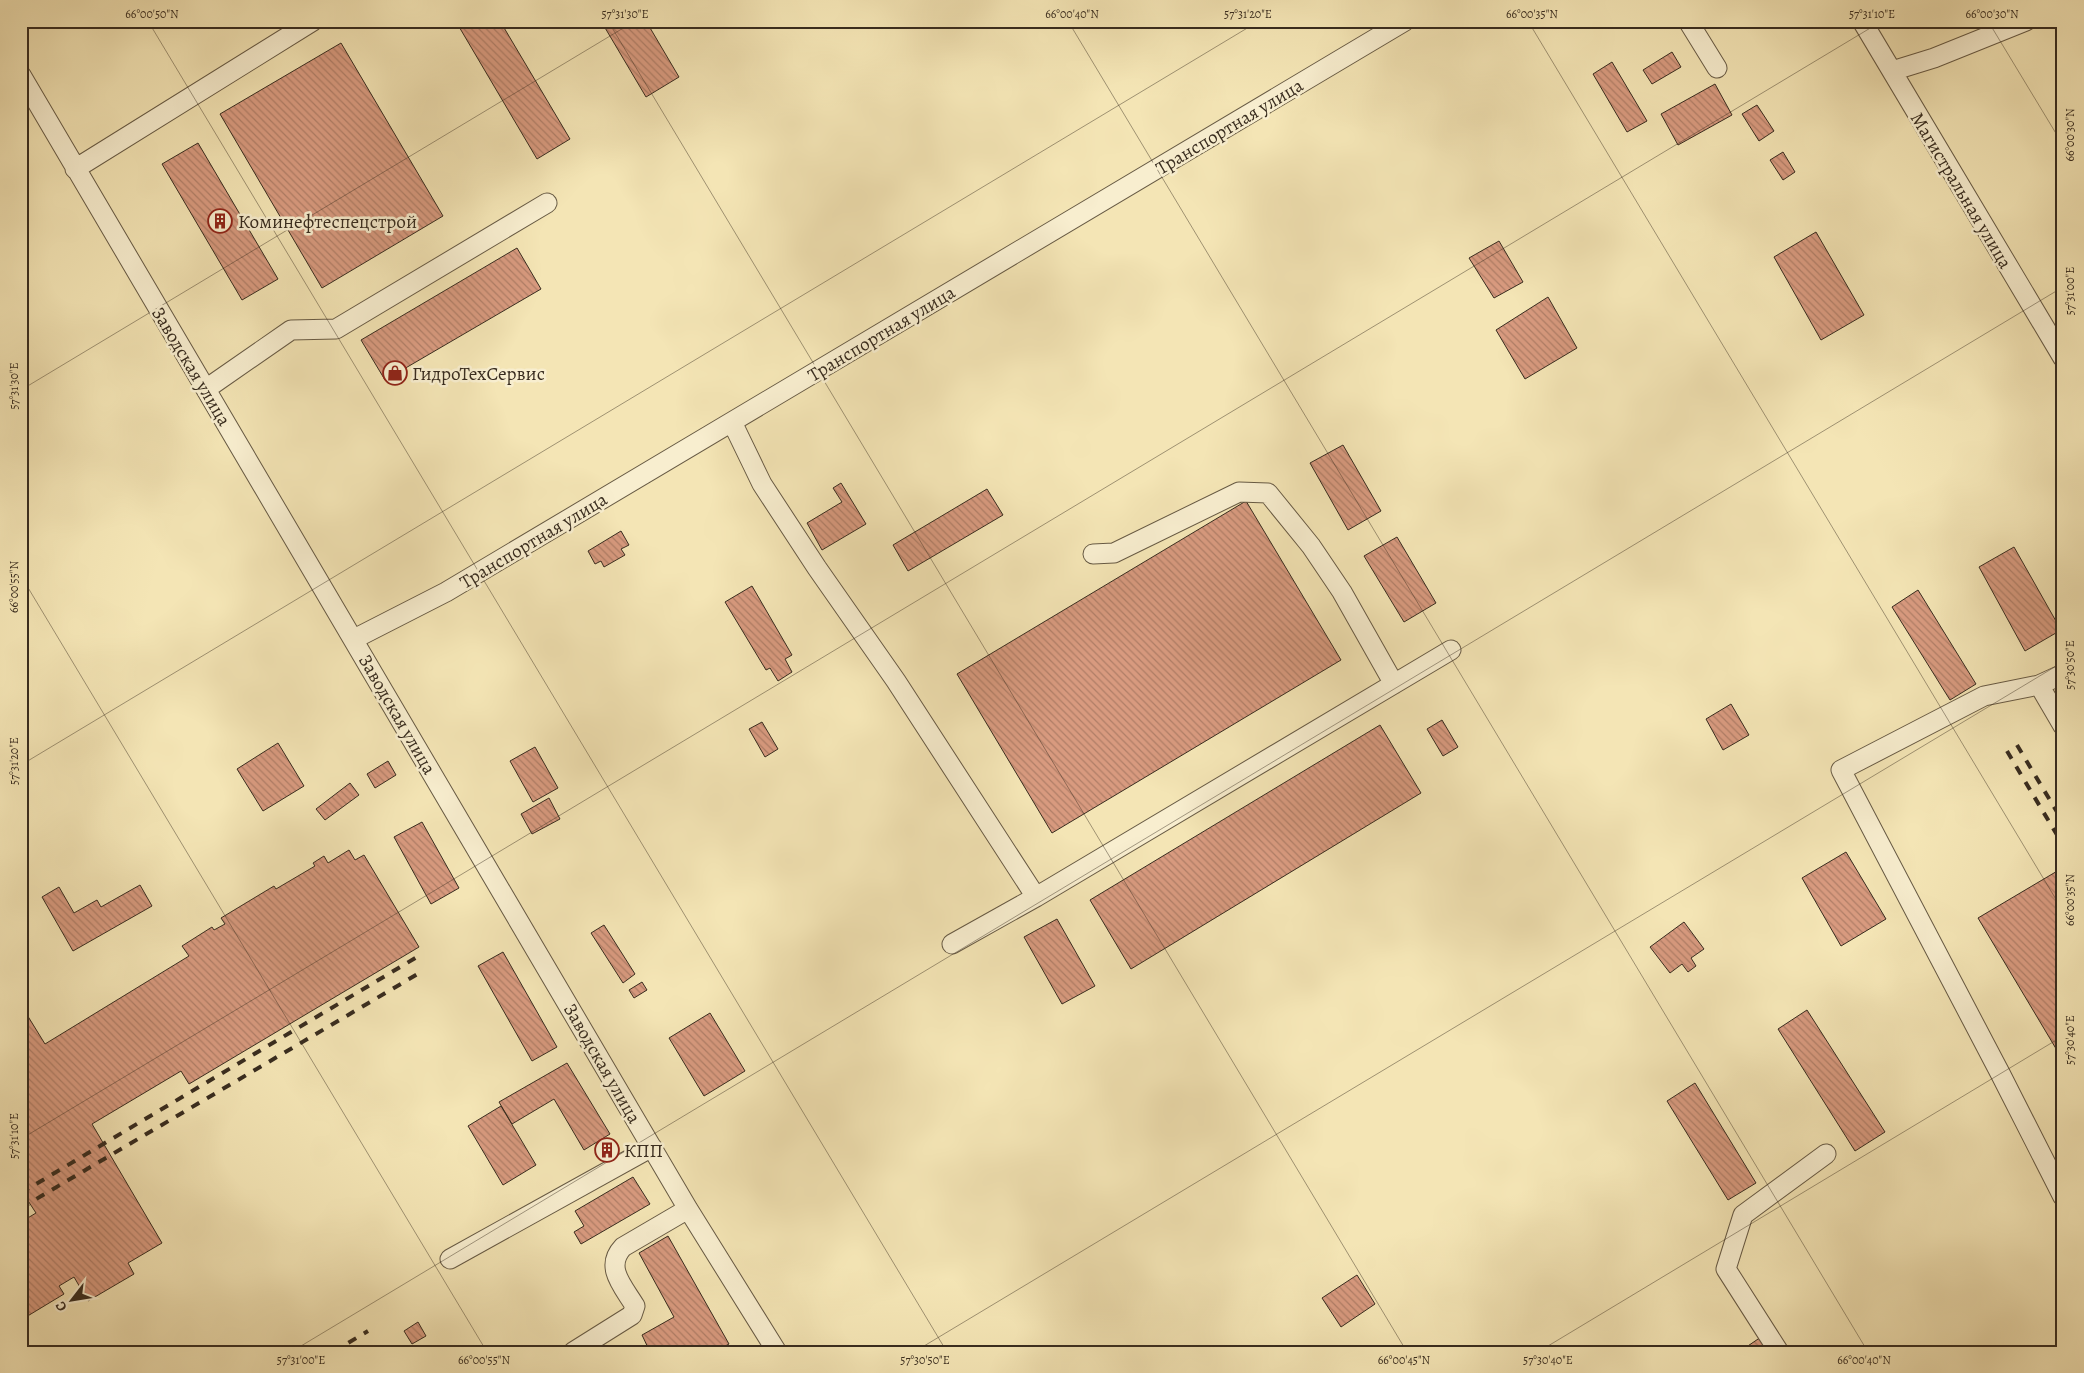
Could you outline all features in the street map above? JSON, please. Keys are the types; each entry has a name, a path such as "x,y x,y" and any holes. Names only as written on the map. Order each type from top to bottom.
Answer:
{"street":[{"path":"75,169 313,21"},
{"name":"Транспортная улица","path":"354,639 446,592 1405,21"},
{"path":"1688,21 1717,68"},
{"name":"Магистральная улица","path":"1862,21 2063,358"},
{"path":"1892,71 1934,58 2026,21"},
{"name":"Заводская улица","path":"21,75 688,1209 777,1352"},
{"path":"206,390 291,330 336,329 547,203"},
{"path":"732,422 762,484 817,568 896,681 1036,896"},
{"path":"1093,554 1114,554 1239,492 1268,493 1311,546 1332,577 1394,684"},
{"path":"952,944 1451,650"},
{"path":"2063,674 2039,686 1984,696 1841,770 1997,1066 2063,1197"},
{"path":"2039,686 2063,726"},
{"path":"450,1259 652,1147"},
{"path":"1779,1352 1726,1269 1743,1215 1826,1154"},
{"path":"573,1352 632,1315 635,1310 635,1306 614,1269 618,1252 623,1247 688,1209"}],"building":[{"path":"463,21 500,21 570,139 537,159 458,25"},
{"path":"601,21 646,21 679,77 646,97"},
{"path":"1915,21 1926,21 1927,23 1919,27"},
{"path":"341,43 443,216 322,288 220,114"},
{"path":"1672,52 1681,67 1652,84 1643,70"},
{"path":"1612,62 1647,121 1627,132 1593,74"},
{"path":"1715,84 1732,115 1678,145 1661,114"},
{"path":"1757,105 1774,131 1759,141 1742,114"},
{"name":"Коминефтеспецстрой","path":"198,143 278,279 242,300 162,164"},
{"path":"1783,152 1795,172 1783,180 1770,160"},
{"path":"1816,232 1864,315 1821,340 1774,257"},
{"path":"1499,241 1523,282 1494,298 1469,258"},
{"path":"517,248 541,289 385,380 361,340"},
{"path":"1548,297 1577,348 1525,379 1496,330"},
{"path":"1343,445 1381,511 1348,530 1310,463"},
{"path":"841,483 866,524 822,550 807,523 842,502 833,488"},
{"path":"987,489 1003,515 908,571 893,545"},
{"path":"1246,501 1341,660 1052,833 957,674"},
{"path":"621,531 629,545 621,549 625,555 604,567 601,561 595,564 588,551"},
{"path":"1397,537 1436,603 1404,622 1364,556"},
{"path":"2014,547 2061,630 2025,651 1979,567"},
{"path":"752,586 792,655 785,659 792,672 778,681 770,668 766,670 725,602"},
{"path":"1918,590 1976,684 1950,700 1892,607"},
{"path":"1731,704 1749,735 1723,750 1706,719"},
{"path":"1442,720 1458,747 1443,756 1427,729"},
{"path":"762,722 778,749 765,757 749,729"},
{"path":"1380,725 1421,793 1131,969 1090,900"},
{"path":"278,743 304,786 263,811 237,769"},
{"path":"535,747 558,788 533,802 510,761"},
{"path":"388,761 396,775 375,788 367,774"},
{"path":"350,783 359,795 325,820 316,809"},
{"path":"549,798 560,819 532,834 521,814"},
{"path":"422,822 459,888 431,904 394,837"},
{"path":"349,850 355,860 364,855 419,947 189,1084 181,1071 92,1124 162,1243 128,1263 134,1274 88,1301 74,1277 59,1286 64,1294 21,1320 21,1222 36,1213 21,1190 21,1005 45,1044 189,956 182,946 212,927 214,930 225,924 221,918 274,886 276,889 315,866 313,863 324,856 328,863"},
{"path":"1846,852 1886,919 1841,946 1802,878"},
{"path":"2059,870 2063,876 2063,1050 2058,1052 1978,918"},
{"path":"140,885 152,906 73,951 42,897 59,887 74,913 97,900 101,907"},
{"path":"1057,919 1095,986 1062,1004 1024,937"},
{"path":"1684,922 1704,949 1691,958 1696,966 1688,972 1682,964 1670,973 1650,947"},
{"path":"604,925 635,974 623,983 591,933"},
{"path":"503,952 557,1047 532,1061 478,966"},
{"path":"642,982 647,990 634,998 629,990"},
{"path":"1807,1010 1885,1132 1855,1151 1778,1029"},
{"path":"710,1013 745,1071 704,1096 669,1038"},
{"path":"567,1063 610,1134 584,1150 554,1099 512,1124 499,1102"},
{"path":"1695,1083 1756,1183 1728,1200 1667,1101"},
{"path":"501,1106 536,1165 503,1185 468,1126"},
{"name":"КПП","path":"609,1141 617,1153 605,1159 598,1147"},
{"path":"633,1177 650,1204 581,1244 574,1232 584,1226 575,1211"},
{"path":"668,1236 729,1344 714,1352 650,1352 642,1335 674,1317 639,1253"},
{"path":"1357,1275 1375,1304 1341,1327 1322,1298"},
{"path":"418,1322 426,1336 412,1344 404,1331"},
{"path":"1761,1337 1770,1352 1739,1352"}],"railway":[{"path":"2017,745 2063,822"},
{"path":"2007,751 2063,845"},
{"path":"21,1193 417,957"},
{"path":"21,1208 421,972"},
{"path":"333,1352 368,1331"}],"place":[{"name":"Коминефтеспецстрой","path":"220,221"},
{"name":"ГидроТехСервис","path":"395,373"},
{"name":"КПП","path":"607,1150"}]}
